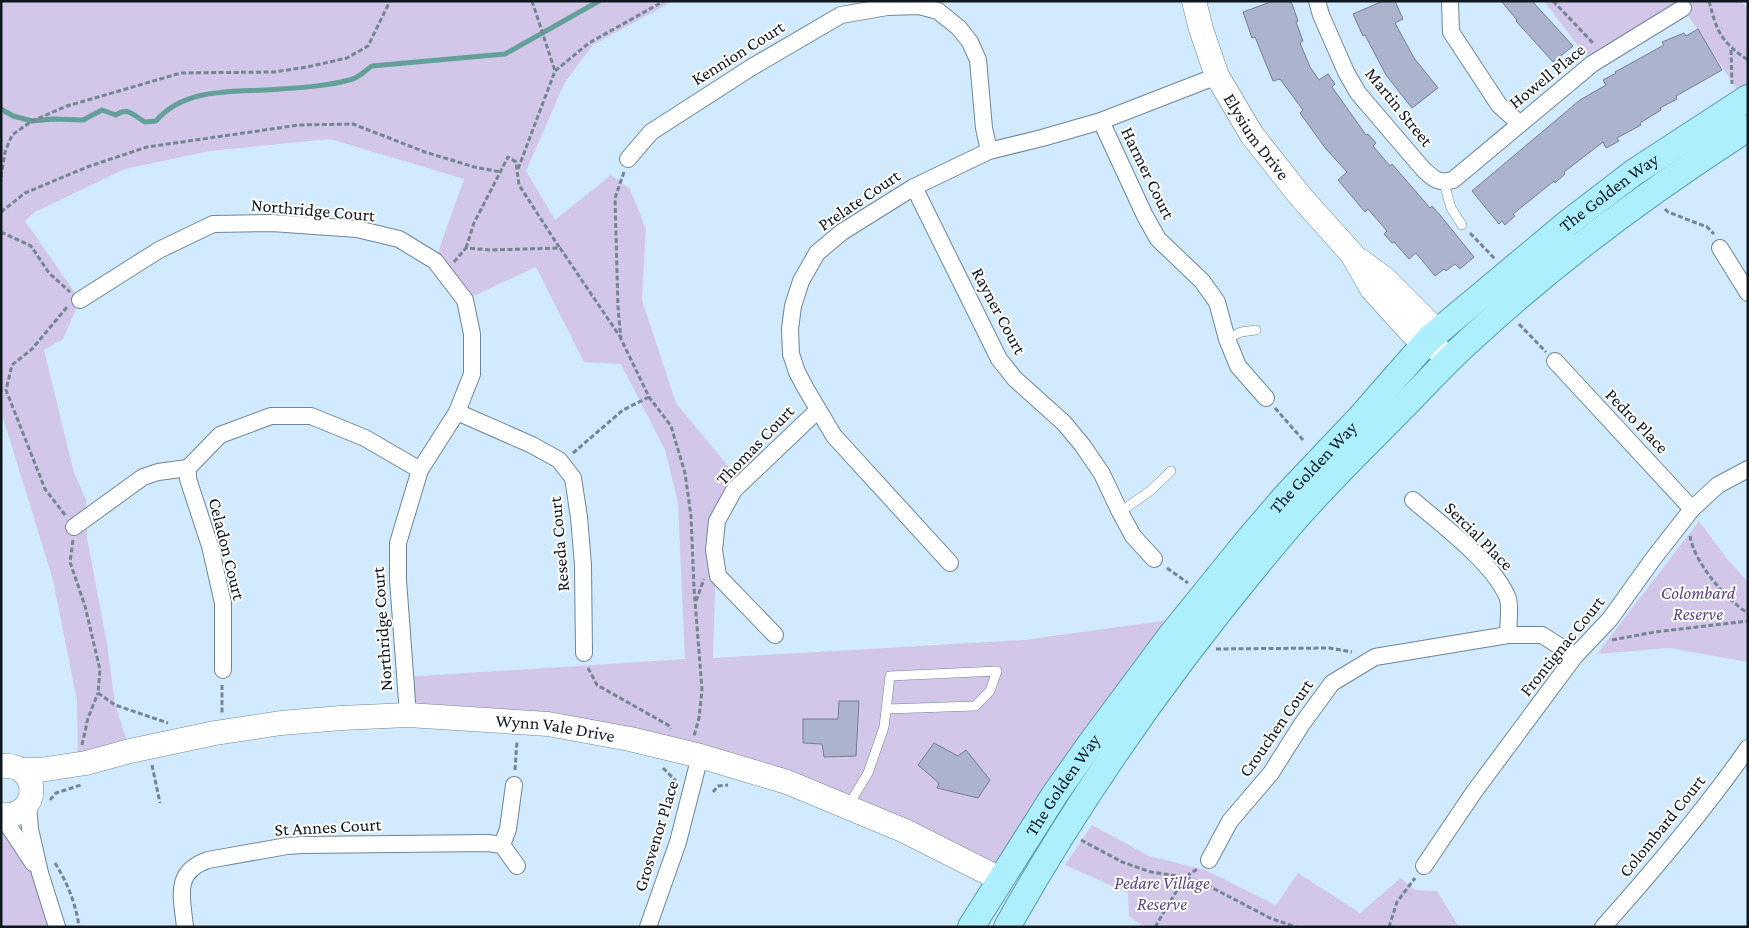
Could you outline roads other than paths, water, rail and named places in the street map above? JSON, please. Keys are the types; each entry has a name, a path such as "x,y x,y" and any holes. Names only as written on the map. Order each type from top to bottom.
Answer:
{"main road":[{"name":"Elysium Drive","path":"1194,1 1201,29 1217,76 1252,135 1301,197 1352,254 1386,279 1428,322 1429,339 1448,361"},
{"name":"The Golden Way","path":"1009,922 1042,866 1104,770 1170,678 1262,559 1332,478 1470,339 1505,309 1611,223 1737,131 1748,98"},
{"path":"1737,131 1748,113"},
{"name":"The Golden Way","path":"971,927 1000,879 1127,692 1203,595 1286,496 1358,420 1429,339 1568,223 1633,173 1737,131"},
{"name":"Wynn Vale Drive","path":"2,816 15,815 35,803 45,789 130,751 223,732 324,719 408,715 521,722 569,727 630,739 695,755 787,782 905,831 1000,879"},
{"path":"8,763 28,776 35,803"},
{"name":"Wynn Vale Drive","path":"8,763 40,770 83,771"},
{"path":"1009,922 1009,898 1000,879 1021,875 1042,866"}],"street":[{"name":"Martin Street","path":"1317,1 1321,16 1346,72 1358,93 1423,169 1435,179 1444,182"},
{"path":"1450,1 1451,32 1499,105 1520,124"},
{"name":"Kennion Court","path":"628,160 651,132 752,67 841,15 887,7 919,6 940,6 970,42 978,60 984,128 989,150"},
{"name":"Howell Place","path":"1444,182 1453,180 1605,55 1682,8"},
{"name":"Prelate Court","path":"950,563 834,436 797,372 791,354 790,329 793,306 801,281 817,253 842,232 914,187 989,150 1042,138 1101,121 1217,76"},
{"name":"Harmer Court","path":"1101,121 1145,216 1158,239 1202,281 1217,302 1227,339 1238,366 1266,398"},
{"name":"Rayner Court","path":"914,187 999,358 1015,379 1064,422 1084,446 1102,474 1133,536 1154,559"},
{"name":"Northridge Court","path":"80,300 159,250 213,224 272,223 357,230 399,240 435,261 465,300 472,334 472,374 457,412 420,470 398,544 398,580 408,715"},
{"path":"1720,248 1748,293"},
{"name":"Pedro Place","path":"1555,361 1689,512"},
{"name":"Thomas Court","path":"775,635 718,576 714,550 716,521 734,490 818,410"},
{"name":"Reseda Court","path":"457,412 532,445 559,460 573,478 579,517 583,566 584,652"},
{"path":"74,527 143,477 158,472 188,468 220,435 271,416 311,416 365,438 420,470"},
{"name":"Celadon Court","path":"188,468 188,479 210,546 223,603 223,670"},
{"name":"Frontignac Court","path":"1424,866 1474,792 1580,651 1610,620 1689,512 1718,485 1748,469"},
{"name":"Sercial Place","path":"1413,500 1464,544 1492,572 1508,598 1508,635"},
{"name":"Crouchen Court","path":"1209,860 1230,822 1271,774 1302,724 1332,683 1375,657 1508,635 1542,636 1580,651"},
{"name":"Colombard Court","path":"1603,927 1718,790 1748,748"},
{"name":"Grosvenor Place","path":"648,927 678,842 695,755"},
{"path":"514,785 508,829 502,845 517,866"},
{"path":"35,803 30,828 40,873 57,927"},
{"path":"2,816 40,873"},
{"name":"St Annes Court","path":"185,927 181,892 182,882 190,869 198,863 208,860 302,845 502,845"}],"lane":[{"path":"1444,182 1451,208 1462,225"},
{"path":"1227,339 1241,332 1256,330"},
{"path":"1120,512 1150,491 1171,471"},
{"path":"848,806 868,773 884,727 890,676 997,671 990,691 975,706 887,709"}],"waterway":[{"path":"1,109 13,116 32,121 53,119 83,120 102,110 116,115 124,111 145,122 156,121 179,103 207,94 321,85 353,79 372,66 505,54 599,1"}],"park label":[{"name":"Colombard Reserve","path":"1698,603"},
{"name":"Pedare Village Reserve","path":"1162,893"}]}
